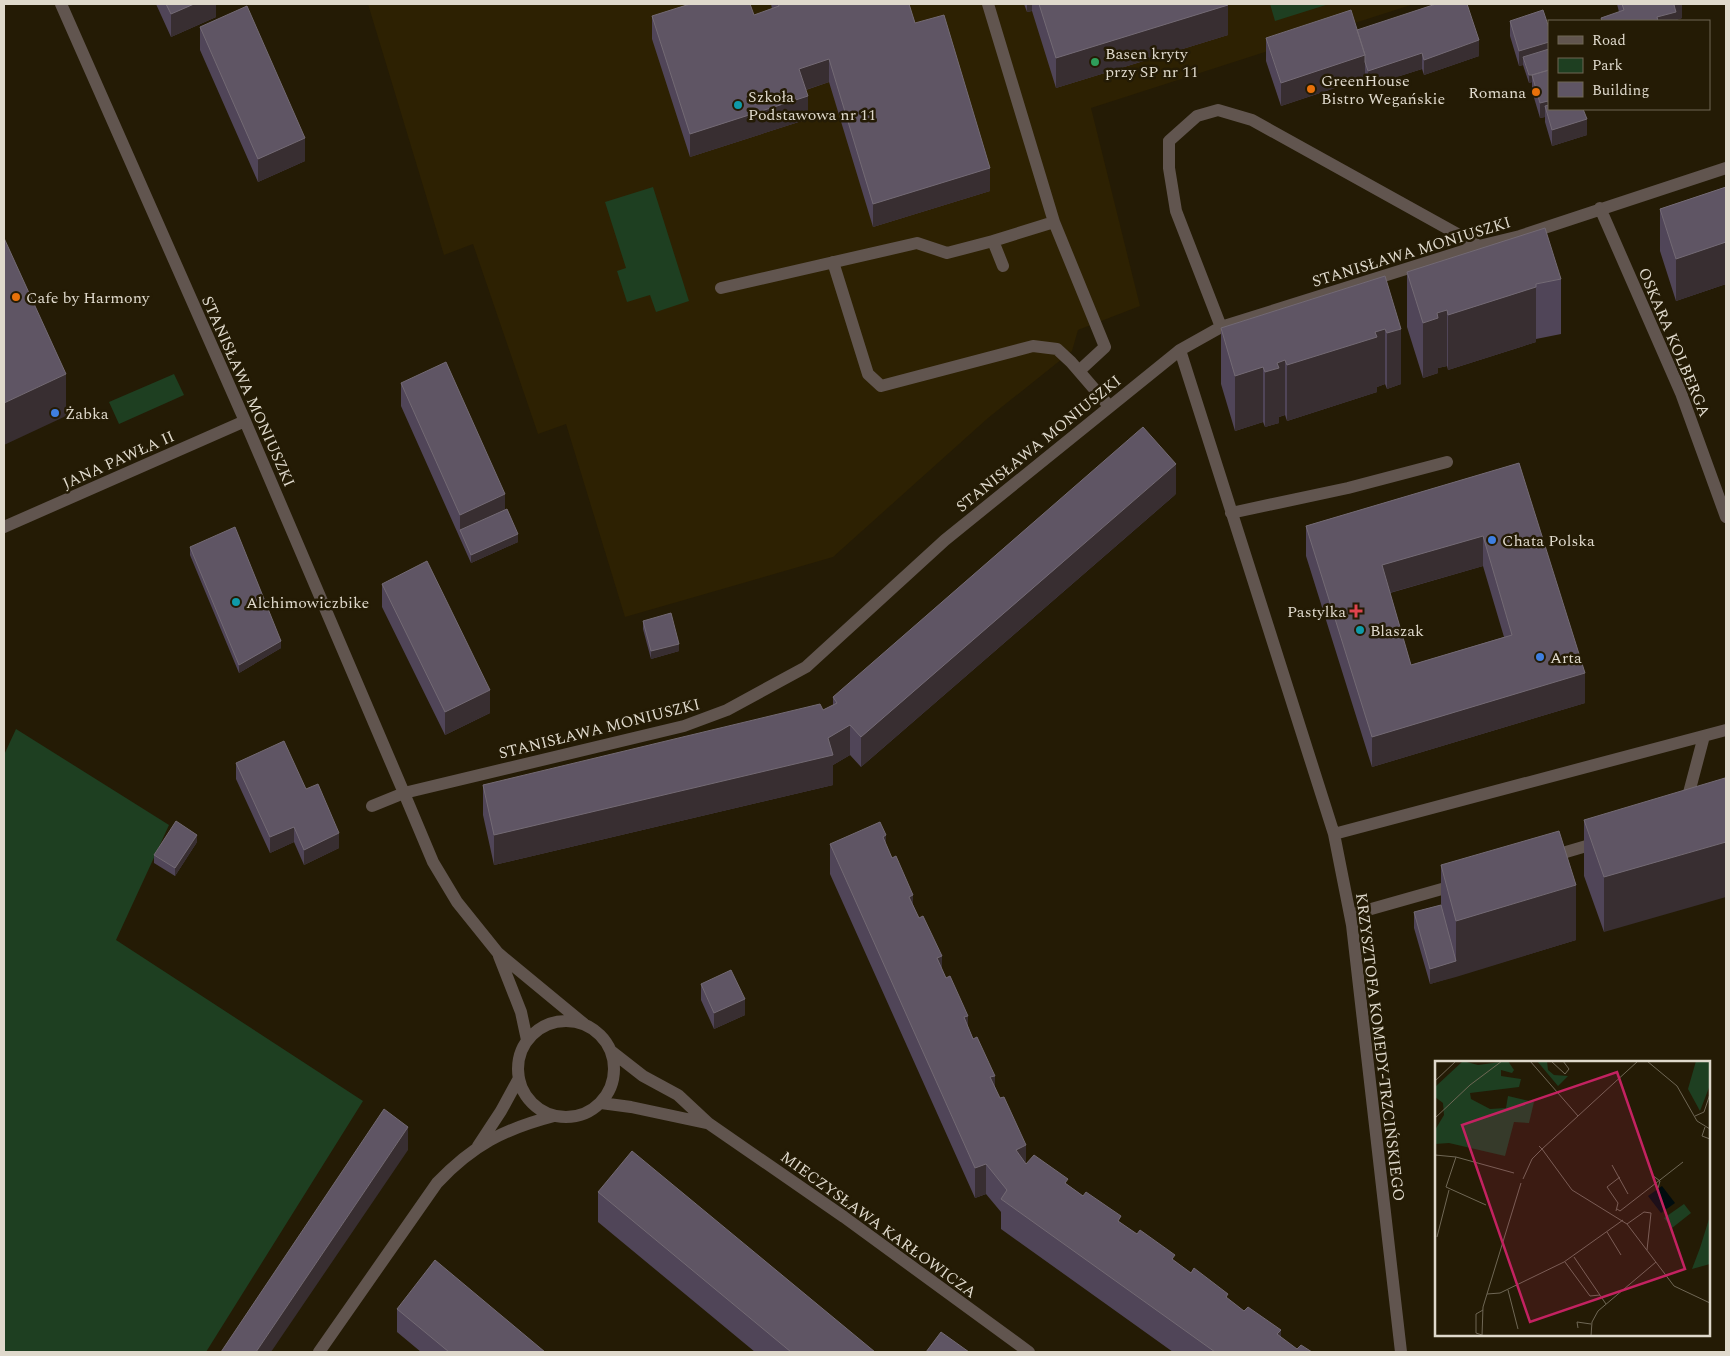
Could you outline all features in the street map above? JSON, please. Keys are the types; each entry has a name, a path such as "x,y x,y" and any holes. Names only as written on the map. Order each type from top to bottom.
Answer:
{"street":[{"name":"STANISŁAWA MONIUSZKI","path":"62,4 245,420 433,862 457,902 498,953 584,1024"},
{"path":"988,4 1054,222 1105,348 1080,371"},
{"path":"1221,327 1176,211 1169,168 1170,141 1197,116 1218,110 1252,120 1479,246"},
{"name":"STANISŁAWA MONIUSZKI","path":"404,793 684,726 727,710 806,667 945,540 1180,350 1221,327 1479,246 1520,236 1600,208 1726,168"},
{"name":"OSKARA KOLBERGA","path":"1600,208 1681,394 1726,518"},
{"path":"721,288 917,243 947,253 994,241 1054,222"},
{"path":"994,241 1004,266"},
{"path":"834,262 868,374 881,386 1033,346 1057,349 1080,371 1109,406"},
{"name":"KRZYSZTOFA KOMEDY-TRZCIŃSKIEGO","path":"1180,350 1334,834 1350,915 1401,1352"},
{"name":"JANA PAWŁA II","path":"4,527 245,420"},
{"path":"1231,513 1348,488 1447,462"},
{"path":"1334,834 1726,730"},
{"path":"1683,817 1704,736"},
{"path":"372,806 404,793"},
{"path":"1541,860 1616,837"},
{"path":"1350,915 1467,882"},
{"name":"STANISŁAWA MONIUSZKI","path":"498,953 521,1012 527,1040"},
{"path":"319,1352 437,1183 459,1160 478,1146 529,1122 554,1116 579,1116 601,1103 611,1087 615,1069 611,1051 600,1034 584,1024 568,1020 553,1022 539,1029 527,1040 519,1058 519,1078 525,1095 537,1108 554,1116"},
{"name":"MIECZYSŁAWA KARŁOWICZA","path":"611,1051 643,1076 678,1095 708,1123 844,1217 1029,1352"},
{"path":"478,1146 501,1111 519,1078"},
{"name":"MIECZYSŁAWA KARŁOWICZA","path":"601,1103 708,1123"}],"shaded area":[{"path":"368,4 1414,4 1091,108 1140,306 1078,330 1072,351 988,418 833,557 625,617 566,424 538,434 473,244 444,255"}],"green space":[{"path":"1270,4 1329,4 1275,21"},
{"path":"653,187 689,301 656,312 650,295 627,302 617,271 626,268 605,202"},
{"path":"174,374 184,395 119,424 109,402"},
{"path":"16,729 169,825 116,940 363,1101 206,1352 4,1352 4,755"}],"building":[{"path":"166,4 194,4 171,14"},
{"name":"Szkoła Podstawowa nr 11","path":"690,4 750,4 754,15 779,6 778,4 909,4 915,23 944,15 990,168 873,204 829,59 799,69 808,96 690,134 652,16"},
{"path":"1039,4 1228,4 1228,5 1056,58"},
{"path":"1436,4 1467,4 1479,40 1424,60 1422,53 1368,71 1357,30"},
{"path":"1622,4 1677,4 1674,5 1676,12 1657,17 1658,20 1602,20 1601,18 1624,10"},
{"path":"247,6 305,138 258,159 200,27"},
{"path":"1351,10 1365,55 1281,83 1266,38"},
{"path":"1543,10 1548,25 1548,42 1519,51 1510,21"},
{"path":"1548,49 1548,70 1529,75 1523,57"},
{"path":"1548,70 1548,101 1540,103 1532,75"},
{"path":"1548,105 1548,110 1583,110 1587,119 1552,130 1545,106"},
{"path":"1726,187 1726,242 1676,259 1660,209"},
{"path":"1545,228 1561,279 1536,284 1536,287 1448,315 1447,310 1437,313 1438,318 1423,323 1407,272"},
{"path":"4,238 66,374 4,403"},
{"path":"1385,276 1401,329 1387,333 1385,329 1375,332 1377,337 1287,365 1285,360 1277,363 1279,368 1265,372 1263,367 1235,376 1221,328"},
{"path":"446,362 505,494 460,515 401,383"},
{"path":"1143,427 1176,464 861,737 850,725 828,738 833,755 494,835 483,785 820,704 823,710 837,703 833,697"},
{"name":"Blaszak","path":"1519,463 1585,673 1372,737 1306,526","holes":["1483,536 1512,635 1411,665 1382,565"]},
{"path":"507,509 518,534 471,555 460,530"},
{"name":"Alchimowiczbike","path":"235,527 281,641 239,665 190,547"},
{"path":"427,561 490,690 445,712 382,584"},
{"path":"671,613 679,644 651,651 643,621"},
{"path":"284,741 306,789 318,784 339,833 304,850 294,827 270,837 236,763"},
{"path":"1725,778 1726,842 1604,877 1584,820"},
{"path":"176,821 197,835 175,868 154,855"},
{"path":"880,822 886,835 883,837 892,858 896,856 913,895 909,897 919,918 923,916 942,956 937,958 946,978 950,976 968,1016 964,1017 973,1039 977,1037 995,1076 990,1077 1000,1098 1004,1097 1026,1145 1016,1150 1026,1164 1034,1155 1068,1179 1065,1183 1083,1196 1086,1192 1121,1216 1118,1221 1137,1234 1140,1230 1175,1255 1172,1259 1191,1273 1194,1268 1228,1294 1226,1297 1244,1311 1248,1307 1281,1330 1277,1334 1297,1349 1301,1345 1312,1352 1215,1352 1001,1199 1007,1190 986,1164 975,1168 830,844"},
{"path":"1559,831 1576,885 1456,921 1441,865"},
{"path":"1441,905 1456,961 1430,969 1414,912"},
{"path":"731,970 745,999 714,1013 701,984"},
{"path":"384,1109 408,1127 256,1352 221,1352"},
{"path":"632,1151 875,1352 791,1352 598,1192"},
{"path":"435,1260 545,1352 449,1352 397,1309"},
{"path":"941,1332 969,1352 926,1352"}],"place":[{"name":"Basen kryty przy SP nr 11","path":"1095,62"},
{"name":"GreenHouse Bistro Wegańskie","path":"1311,89"},
{"name":"Romana","path":"1536,92"},
{"name":"Szkoła Podstawowa nr 11","path":"738,105"},
{"name":"Cafe by Harmony","path":"16,297"},
{"name":"Żabka","path":"55,413"},
{"name":"Chata Polska","path":"1492,540"},
{"name":"Alchimowiczbike","path":"236,602"},
{"name":"Pastylka","path":"1356,611"},
{"name":"Blaszak","path":"1360,630"},
{"name":"Arta","path":"1540,657"}]}
